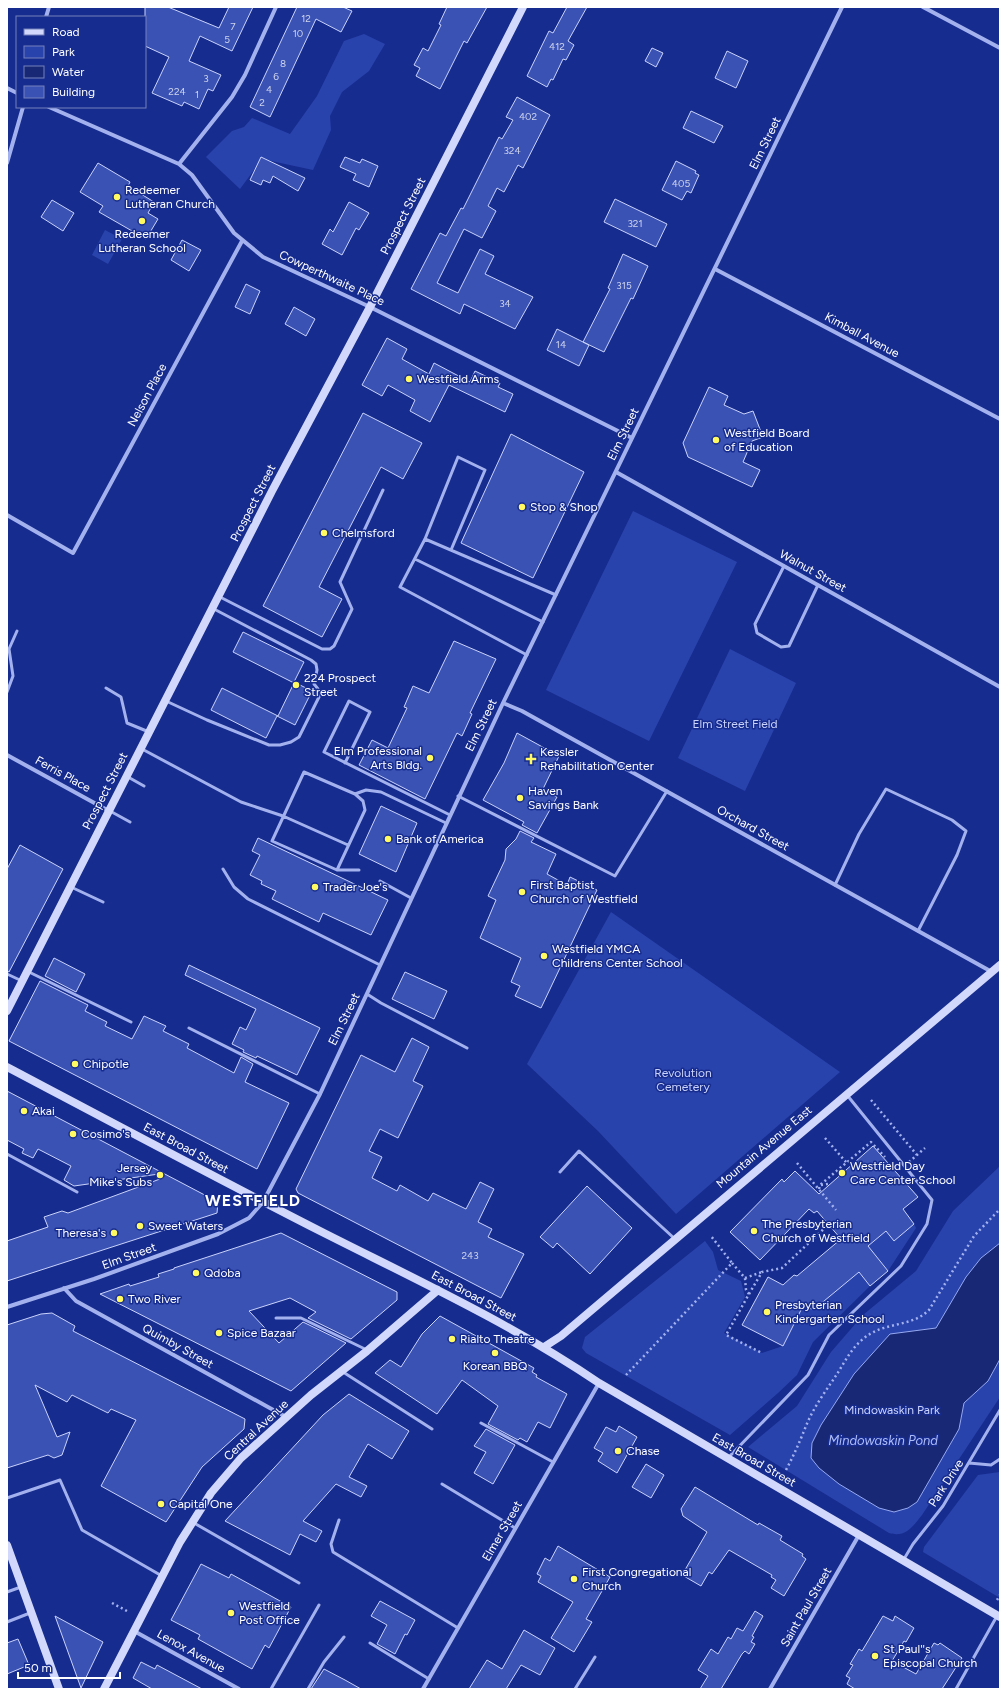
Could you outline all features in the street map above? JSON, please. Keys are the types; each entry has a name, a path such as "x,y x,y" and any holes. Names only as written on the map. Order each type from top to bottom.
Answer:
{"street":[{"path":"179,164 232,97 245,76 276,7"},
{"name":"Prospect Street","path":"7,1011 218,596 370,307 523,7"},
{"name":"Elm Street","path":"7,1307 218,1234 249,1218 263,1202 320,1094 458,796 842,7"},
{"path":"923,7 1000,48"},
{"path":"7,88 16,92"},
{"path":"7,163 23,108"},
{"name":"Cowperthwaite Place","path":"51,108 179,164 192,176 234,233 263,257 370,307 632,438"},
{"name":"Nelson Place","path":"7,515 73,553 242,241"},
{"name":"Kimball Avenue","path":"715,269 1000,419"},
{"name":"Walnut Street","path":"616,472 1000,687"},
{"name":"Orchard Street","path":"503,703 522,711 992,972"},
{"name":"Ferris Place","path":"7,755 108,811"},
{"name":"Mountain Avenue East","path":"544,1347 561,1336 1000,965"},
{"name":"East Broad Street","path":"7,1067 263,1202 438,1290 544,1347 599,1383 859,1536 999,1616"},
{"name":"Quimby Street","path":"64,1288 76,1301 286,1417"},
{"name":"Central Avenue","path":"106,1688 162,1576 192,1522 211,1494 241,1458 286,1417 367,1351 438,1290"},
{"name":"Elmer Street","path":"423,1689 599,1383"},
{"name":"Saint Paul Street","path":"770,1689 859,1536"},
{"path":"7,1545 59,1689"},
{"name":"Lenox Avenue","path":"134,1631 239,1689"}],"lane":[{"path":"451,550 485,470 458,457 426,539 400,587 527,655"},
{"path":"218,596 322,649 330,649 334,646 352,609 340,582 383,490"},
{"path":"426,539 556,596"},
{"path":"415,559 542,622"},
{"path":"784,566 754,624 757,633 781,647 789,646 818,585"},
{"path":"165,700 206,720 269,745 280,745 292,742 299,737 320,697 318,689 314,684 317,670 316,664 212,608"},
{"path":"7,692 13,676 9,649 17,631"},
{"path":"106,688 122,697 127,723 149,732"},
{"path":"345,763 370,712 349,701 324,752 345,763 450,815"},
{"path":"141,748 241,802 283,816 348,845"},
{"path":"337,870 365,810 363,801 355,794 304,772 272,841 337,870 359,870"},
{"path":"126,776 144,786"},
{"path":"836,885 859,834 886,789 952,820 966,832 957,855 918,931"},
{"path":"355,794 366,790 381,792 446,823"},
{"path":"458,796 523,831 615,876 667,791"},
{"path":"108,811 130,822"},
{"path":"222,869 234,887 248,899 380,965"},
{"path":"380,881 411,898"},
{"path":"71,887 103,902"},
{"path":"27,971 131,1022"},
{"path":"7,974 22,981"},
{"path":"367,994 466,1048"},
{"path":"189,1028 320,1094"},
{"path":"727,1458 808,1374 829,1335 901,1266 927,1224 932,1200 846,1094"},
{"path":"560,1172 579,1151 674,1239"},
{"path":"7,1154 77,1192"},
{"path":"276,1318 301,1318 367,1351"},
{"path":"342,1371 432,1429"},
{"name":"Park Drive","path":"903,1561 913,1544 943,1506 1000,1410"},
{"path":"481,1423 553,1462"},
{"path":"969,1463 991,1465 1000,1459"},
{"path":"7,1498 60,1480 82,1530 162,1576"},
{"path":"442,1484 515,1528"},
{"path":"339,1520 332,1544 333,1552 458,1628"},
{"path":"192,1522 299,1583"},
{"path":"7,1592 22,1586"},
{"path":"271,1689 319,1605"},
{"path":"7,1622 32,1612"},
{"path":"956,1689 999,1616"},
{"path":"308,1689 324,1662 344,1637"},
{"path":"370,1643 429,1679"},
{"path":"575,1689 595,1656"}],"path":[{"path":"871,1100 917,1155"},
{"path":"825,1138 846,1162"},
{"path":"820,1189 820,1185 871,1142 890,1162"},
{"path":"905,1166 925,1148"},
{"path":"797,1162 836,1210"},
{"path":"820,1185 828,1184"},
{"path":"786,1470 795,1454 814,1410 853,1349 862,1339 882,1327 918,1319 923,1316 929,1310 974,1236 1000,1209"},
{"path":"745,1278 762,1272 782,1268 828,1225"},
{"path":"710,1236 745,1278 746,1290 749,1294"},
{"path":"626,1375 732,1263"},
{"path":"762,1272 726,1335 762,1353"},
{"path":"997,1600 1000,1595"},
{"path":"112,1603 127,1611"}],"green space":[{"path":"364,34 385,44 369,71 342,92 330,116 331,130 313,170 262,159 240,189 206,157 232,131 244,127 252,118 290,134 317,96 344,41"},
{"path":"105,230 122,239 108,264 92,255"},
{"path":"633,511 737,562 649,741 546,690"},
{"name":"Elm Street Field","path":"730,649 796,683 745,791 678,758"},
{"name":"Revolution Cemetery","path":"611,912 840,1072 676,1214 598,1131 527,1064"},
{"name":"Mindowaskin Park","path":"1000,1166 1000,1397 922,1515 905,1532 900,1534 889,1533 748,1447 797,1406 831,1352 863,1315 916,1271 953,1211"},
{"path":"914,1224 916,1228 888,1271 868,1246 886,1231 894,1240"},
{"path":"705,1241 713,1252 718,1270 741,1281 745,1297 724,1333 762,1353 783,1346 804,1304 811,1309 818,1306 859,1272 870,1286 813,1342 797,1375 730,1435 586,1353 582,1348 585,1337"},
{"path":"1000,1472 1000,1598 923,1552 924,1547 978,1475"}],"water":[{"name":"Mindowaskin Pond","path":"1000,1243 1000,1359 988,1381 964,1403 959,1429 917,1502 908,1508 894,1512 879,1508 839,1484 819,1468 811,1458 812,1443 821,1425 854,1374 890,1334 936,1328 966,1277 981,1258"}],"building":[{"path":"145,7 168,7 219,28 229,7 253,7 232,51 200,36 189,61 221,75 213,91 208,89 199,109 184,102 182,106 152,93 169,57 146,46"},
{"path":"297,7 343,7 352,11 341,32 316,19 270,117 250,107"},
{"path":"447,7 487,7 467,43 464,41 440,89 416,76 420,68 414,65 423,48 428,51 441,25 439,24"},
{"path":"567,7 587,7 568,41 574,45 566,60 563,59 553,80 551,79 547,87 527,76 549,31 553,33"},
{"path":"652,48 663,53 656,67 645,61"},
{"path":"727,51 748,61 736,88 715,78"},
{"path":"517,97 550,115 523,168 518,165 504,192 497,188 488,206 496,211 482,238 464,229 437,283 458,293 480,249 494,256 485,274 533,297 515,329 464,304 460,314 411,289 440,233 446,236 461,208 463,209 499,137 502,139 513,120 506,117"},
{"path":"691,111 723,126 714,143 683,128"},
{"path":"261,157 305,178 298,191 273,176 270,183 263,180 261,185 250,180"},
{"path":"345,157 360,163 362,159 378,166 369,187 353,180 356,174 340,167"},
{"path":"676,161 696,171 695,173 699,175 691,193 687,191 682,200 662,190"},
{"name":"Redeemer Lutheran Church","path":"98,163 130,182 128,186 154,202 148,213 158,219 146,239 99,212 103,206 80,192"},
{"path":"615,199 667,224 656,247 604,222"},
{"path":"52,200 74,213 63,231 41,217"},
{"path":"349,202 369,213 359,230 356,228 342,255 322,244 330,229 333,232"},
{"path":"182,240 201,250 189,271 171,260"},
{"path":"623,254 648,266 633,299 631,298 604,352 583,342 610,289 608,288"},
{"path":"246,284 260,291 250,314 235,307"},
{"path":"294,307 315,319 306,336 285,324"},
{"path":"557,329 589,345 579,366 547,350"},
{"name":"Westfield Arms","path":"387,338 407,349 402,359 429,374 434,363 470,382 475,371 500,383 498,387 513,394 505,412 449,385 430,422 410,411 415,400 388,385 382,396 362,385"},
{"path":"709,387 728,396 724,405 744,414 753,411 763,437 752,441 743,462 760,470 752,487 688,457 683,443"},
{"name":"Chelmsford","path":"363,413 422,443 403,479 381,467 319,587 342,599 322,637 263,606"},
{"name":"Stop & Shop","path":"511,434 584,472 533,578 461,543"},
{"name":"224 Prospect Street","path":"243,632 304,662 294,682 312,691 295,725 277,716 266,738 211,710 222,688 278,716 294,683 233,652"},
{"path":"454,641 496,659 470,713 472,714 462,736 457,733 425,799 359,765 372,740 388,748 407,708 404,707 413,686 429,693"},
{"path":"517,733 559,756 543,789 557,797 537,833 522,825 524,822 483,800 504,763"},
{"path":"381,806 417,823 396,872 359,854"},
{"path":"520,831 534,838 531,842 556,854 547,874 567,885 570,877 597,890 541,1008 515,996 520,986 511,982 521,958 480,938 496,900 488,896 505,860 506,849 516,839"},
{"name":"Trader Joe's","path":"258,838 388,900 371,935 323,913 319,922 272,899 276,891 261,884 262,881 250,875 260,855 252,851"},
{"path":"20,845 63,869 9,972 7,971 7,869"},
{"path":"54,958 85,974 76,992 45,976"},
{"path":"189,965 320,1028 297,1075 257,1056 256,1058 243,1052 244,1050 232,1044 240,1027 246,1030 256,1009 185,975"},
{"path":"405,972 447,991 434,1019 392,999"},
{"path":"40,981 88,1005 85,1011 107,1022 105,1026 132,1039 144,1016 166,1026 163,1031 189,1044 187,1048 234,1073 241,1057 253,1064 245,1082 289,1103 257,1169 9,1041"},
{"path":"412,1038 429,1047 413,1081 423,1086 398,1138 380,1129 369,1151 382,1157 372,1178 397,1191 400,1185 428,1201 433,1193 466,1209 480,1182 494,1189 478,1222 492,1229 488,1237 524,1254 501,1298 298,1193 296,1189 361,1055 395,1072"},
{"path":"7,1091 218,1202 217,1213 7,1281 7,1241 48,1227 44,1217 62,1211 68,1213 160,1179 159,1174 74,1186 64,1180 71,1166 38,1149 33,1158 22,1153 24,1149 7,1140"},
{"path":"873,1146 918,1197 903,1209 914,1224 894,1241 886,1231 868,1246 888,1271 870,1286 859,1272 818,1306 811,1309 804,1304 783,1346 742,1325 768,1277 783,1285 794,1275 797,1276 841,1239 817,1211 814,1213 809,1209 760,1260 730,1232 782,1179 784,1182 795,1171 819,1194"},
{"path":"587,1186 632,1228 590,1274 557,1243 553,1248 540,1237"},
{"path":"281,1233 397,1292 397,1300 351,1339 308,1318 316,1312 290,1298 249,1311 279,1343 303,1322 346,1343 291,1391 100,1294 129,1284 130,1286 159,1277 158,1274 174,1268"},
{"path":"52,1313 75,1326 73,1331 245,1419 244,1429 202,1467 166,1522 101,1486 136,1420 111,1409 108,1413 72,1395 67,1402 35,1385 57,1437 70,1432 62,1455 54,1458 48,1455 7,1468 7,1325 41,1314"},
{"path":"440,1316 534,1368 532,1372 537,1375 536,1377 567,1394 550,1428 538,1422 527,1442 520,1438 518,1440 488,1424 498,1406 462,1380 437,1414 375,1373 390,1360 401,1367 422,1334"},
{"path":"349,1394 409,1431 392,1459 368,1444 349,1477 367,1486 361,1497 336,1484 303,1521 322,1531 316,1542 300,1534 290,1555 225,1521 323,1415"},
{"name":"Chase","path":"619,1426 637,1437 617,1473 598,1461 603,1453 594,1448 606,1427 616,1432"},
{"path":"486,1429 515,1445 493,1484 474,1473 486,1452 474,1446"},
{"path":"646,1464 664,1475 651,1498 632,1487"},
{"path":"695,1487 758,1525 759,1523 782,1536 780,1540 803,1554 802,1556 806,1559 784,1596 771,1588 776,1580 771,1577 772,1575 729,1550 712,1574 709,1572 701,1586 682,1575 707,1532 683,1516 681,1509"},
{"name":"First Congregational Church","path":"558,1546 610,1577 586,1619 592,1622 574,1652 551,1638 573,1602 538,1582 541,1576 537,1574 545,1558 550,1561"},
{"name":"Westfield Post Office","path":"201,1564 229,1578 231,1574 291,1607 269,1648 265,1645 252,1669 198,1639 200,1635 171,1620"},
{"path":"380,1601 415,1620 407,1635 405,1634 395,1654 377,1644 387,1625 371,1616"},
{"path":"755,1611 763,1616 752,1636 754,1637 751,1642 755,1644 749,1654 745,1651 742,1654 721,1689 700,1689 708,1676 698,1670 711,1649 718,1654 728,1637 731,1639 737,1628 743,1631"},
{"path":"55,1616 103,1642 81,1688"},
{"path":"883,1616 893,1621 895,1616 914,1628 892,1661 916,1674 934,1643 938,1645 940,1643 962,1658 942,1689 855,1689 847,1684 850,1678 846,1676 853,1665 850,1664 859,1649 862,1651"},
{"path":"524,1630 555,1648 540,1675 521,1665 506,1689 469,1689 487,1660 502,1669"},
{"path":"18,1639 29,1665 7,1674 7,1643"},
{"path":"141,1662 155,1669 157,1665 202,1689 152,1689 133,1678"},
{"path":"324,1669 345,1680 361,1689 311,1689"}],"place":[{"name":"Redeemer Lutheran Church","path":"117,197"},
{"name":"Redeemer Lutheran School","path":"142,221"},
{"name":"Westfield Arms","path":"409,379"},
{"name":"Westfield Board of Education","path":"716,440"},
{"name":"Stop & Shop","path":"522,507"},
{"name":"Chelmsford","path":"324,533"},
{"name":"224 Prospect Street","path":"296,685"},
{"name":"Elm Professional Arts Bldg.","path":"430,758"},
{"name":"Kessler Rehabilitation Center","path":"531,759"},
{"name":"Haven Savings Bank","path":"520,798"},
{"name":"Bank of America","path":"388,839"},
{"name":"Trader Joe's","path":"315,887"},
{"name":"First Baptist Church of Westfield","path":"522,892"},
{"name":"Westfield YMCA Childrens Center School","path":"544,956"},
{"name":"Chipotle","path":"75,1064"},
{"name":"Akai","path":"24,1111"},
{"name":"Cosimo's","path":"73,1134"},
{"name":"Westfield Day Care Center School","path":"842,1173"},
{"name":"Jersey Mike's Subs","path":"160,1175"},
{"name":"Sweet Waters","path":"140,1226"},
{"name":"The Presbyterian Church of Westfield","path":"754,1231"},
{"name":"Theresa's","path":"114,1233"},
{"name":"Qdoba","path":"196,1273"},
{"name":"Two River","path":"120,1299"},
{"name":"Presbyterian Kindergarten School","path":"767,1312"},
{"name":"Spice Bazaar","path":"219,1333"},
{"name":"Rialto Theatre","path":"452,1339"},
{"name":"Korean BBQ","path":"495,1353"},
{"name":"Chase","path":"618,1451"},
{"name":"Capital One","path":"161,1504"},
{"name":"First Congregational Church","path":"574,1579"},
{"name":"Westfield Post Office","path":"231,1613"},
{"name":"St Paul''s Episcopal Church","path":"875,1656"}],"district":[{"name":"WESTFIELD","path":"253,1200"}]}
